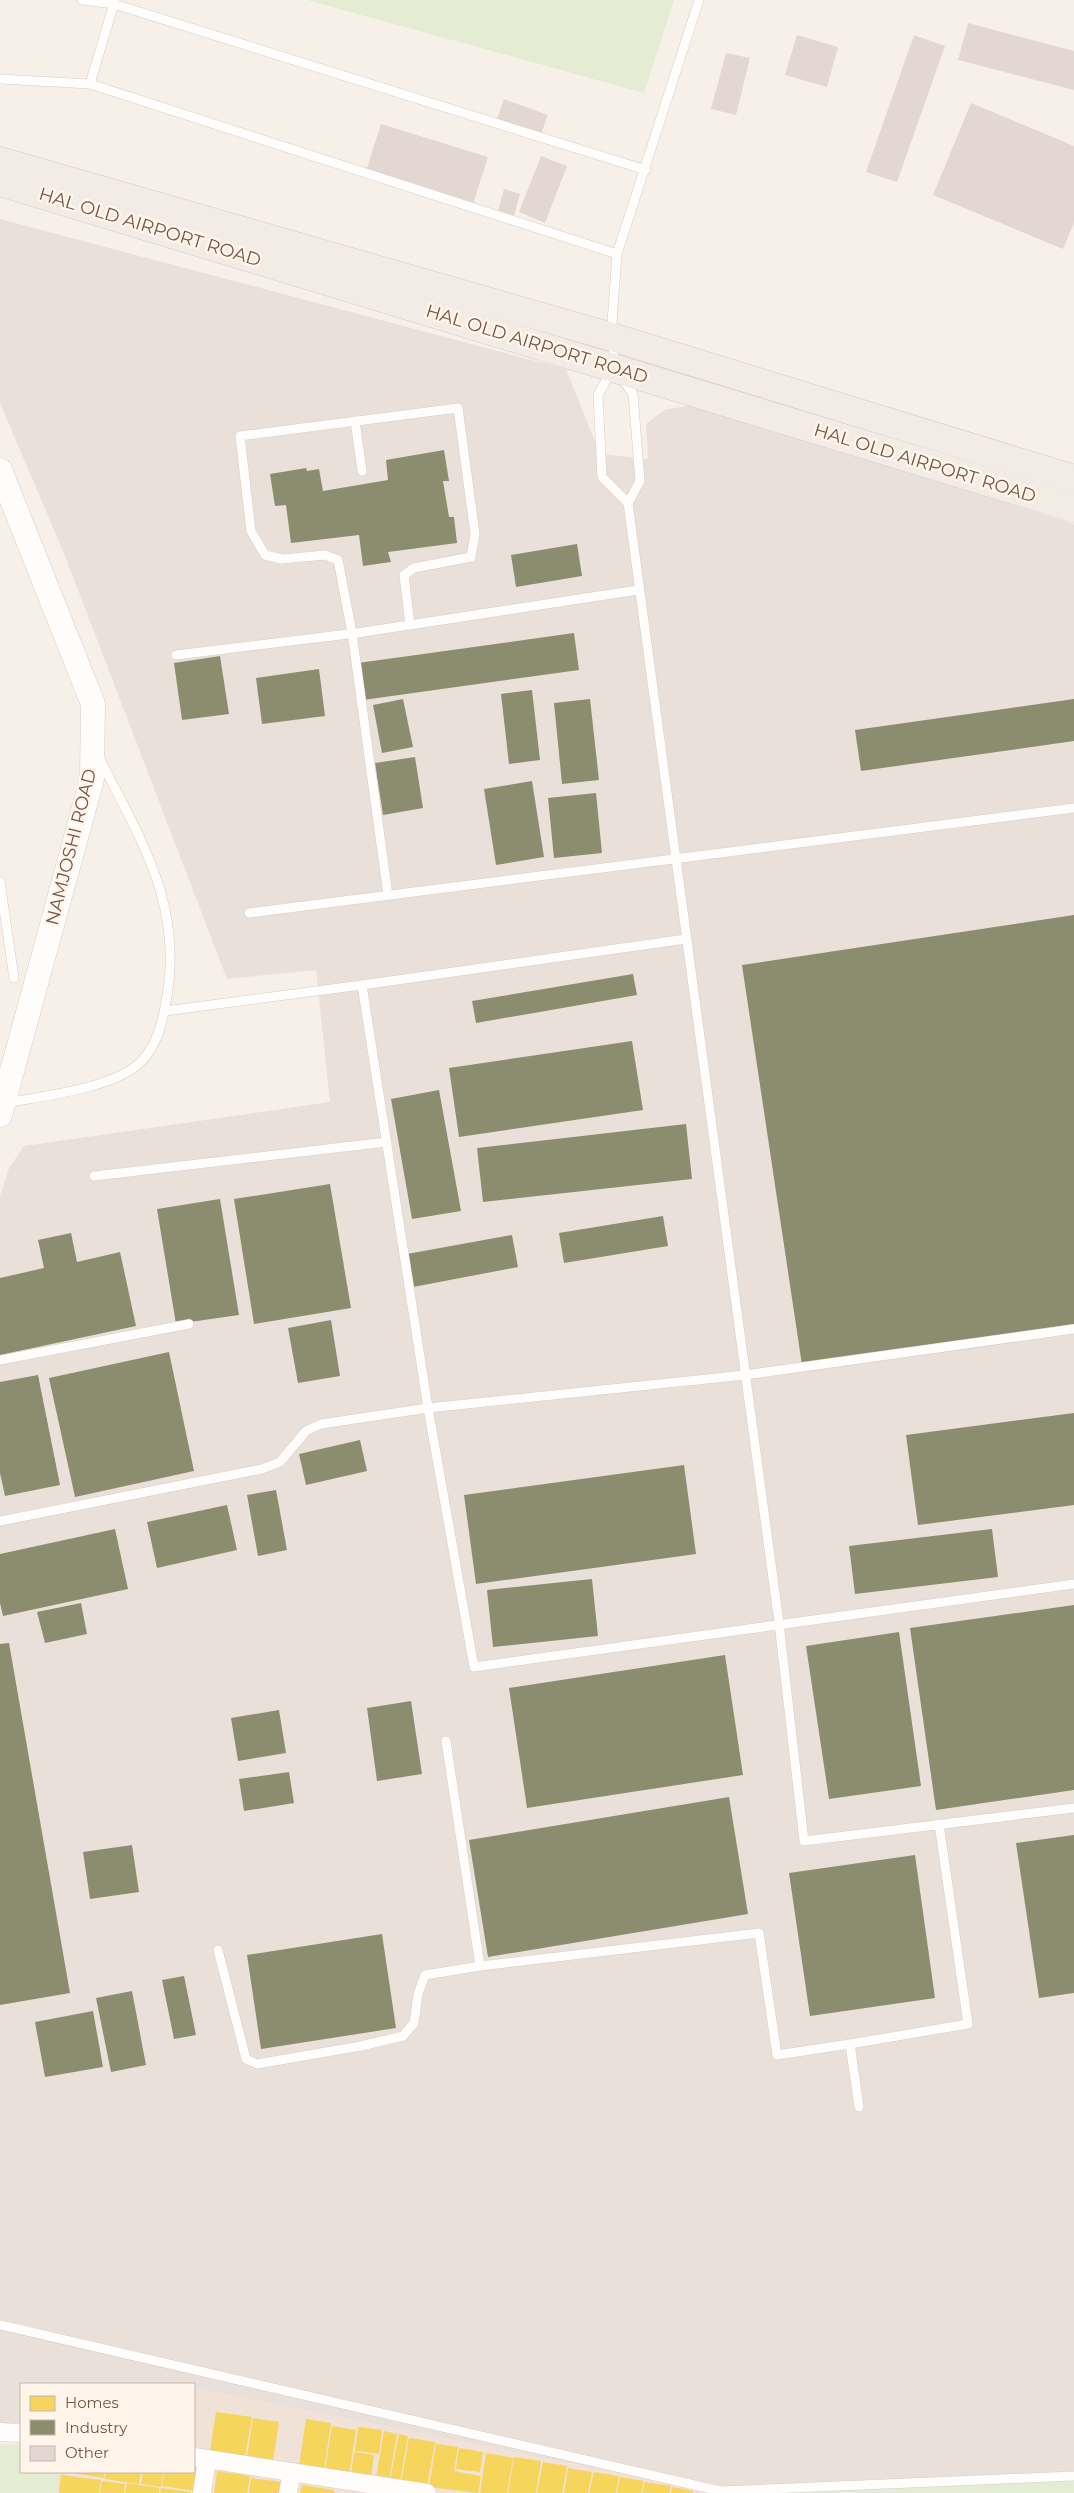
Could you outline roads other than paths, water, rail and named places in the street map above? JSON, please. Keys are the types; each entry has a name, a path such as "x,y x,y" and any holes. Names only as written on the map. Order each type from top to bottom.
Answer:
{"main road":[{"name":"HAL OLD AIRPORT ROAD","path":"0,161 612,337 1074,479"},
{"name":"HAL OLD AIRPORT ROAD","path":"0,182 1074,508"},
{"name":"NAMJOSHI ROAD","path":"0,470 93,704 94,746 92,779 1,1110"}],"street":[{"path":"0,2432 20,2433"},
{"path":"202,2493 200,2458 292,2472 383,2490 427,2493"},
{"path":"288,2493 292,2472"}],"lane":[{"path":"82,0 115,2 646,170"},
{"path":"699,0 646,170 617,254 612,337 614,368 633,394 640,481 628,503 638,590 779,1623 804,1840 1074,1808"},
{"path":"90,84 115,2"},
{"path":"0,79 90,84 617,254"},
{"path":"614,368 598,395 602,476 628,503"},
{"path":"388,895 352,633 338,560 325,555 282,559 265,555 251,531 240,436 458,408 475,534 474,548 471,557 414,568 404,575 410,625"},
{"path":"355,421 362,471"},
{"path":"176,655 410,625 638,590"},
{"path":"1,1110 104,1083 135,1067 150,1051 161,1028 170,984 170,945 166,906 154,867 94,746"},
{"path":"248,913 1074,808"},
{"path":"0,882 14,978"},
{"path":"165,1011 686,939"},
{"path":"362,985 428,1408 474,1667 779,1623 1074,1584"},
{"path":"94,1176 387,1142"},
{"path":"0,1360 189,1324"},
{"path":"0,1521 262,1469 280,1462 306,1432 321,1424 428,1408 745,1375 1074,1329"},
{"path":"446,1741 480,1966"},
{"path":"218,1950 246,2058 258,2064 361,2046 403,2036 414,2023 418,1994 425,1975 480,1966 759,1933 777,2055 968,2024 939,1824"},
{"path":"850,2044 859,2107"},
{"path":"0,2325 720,2491 1074,2476"}]}
